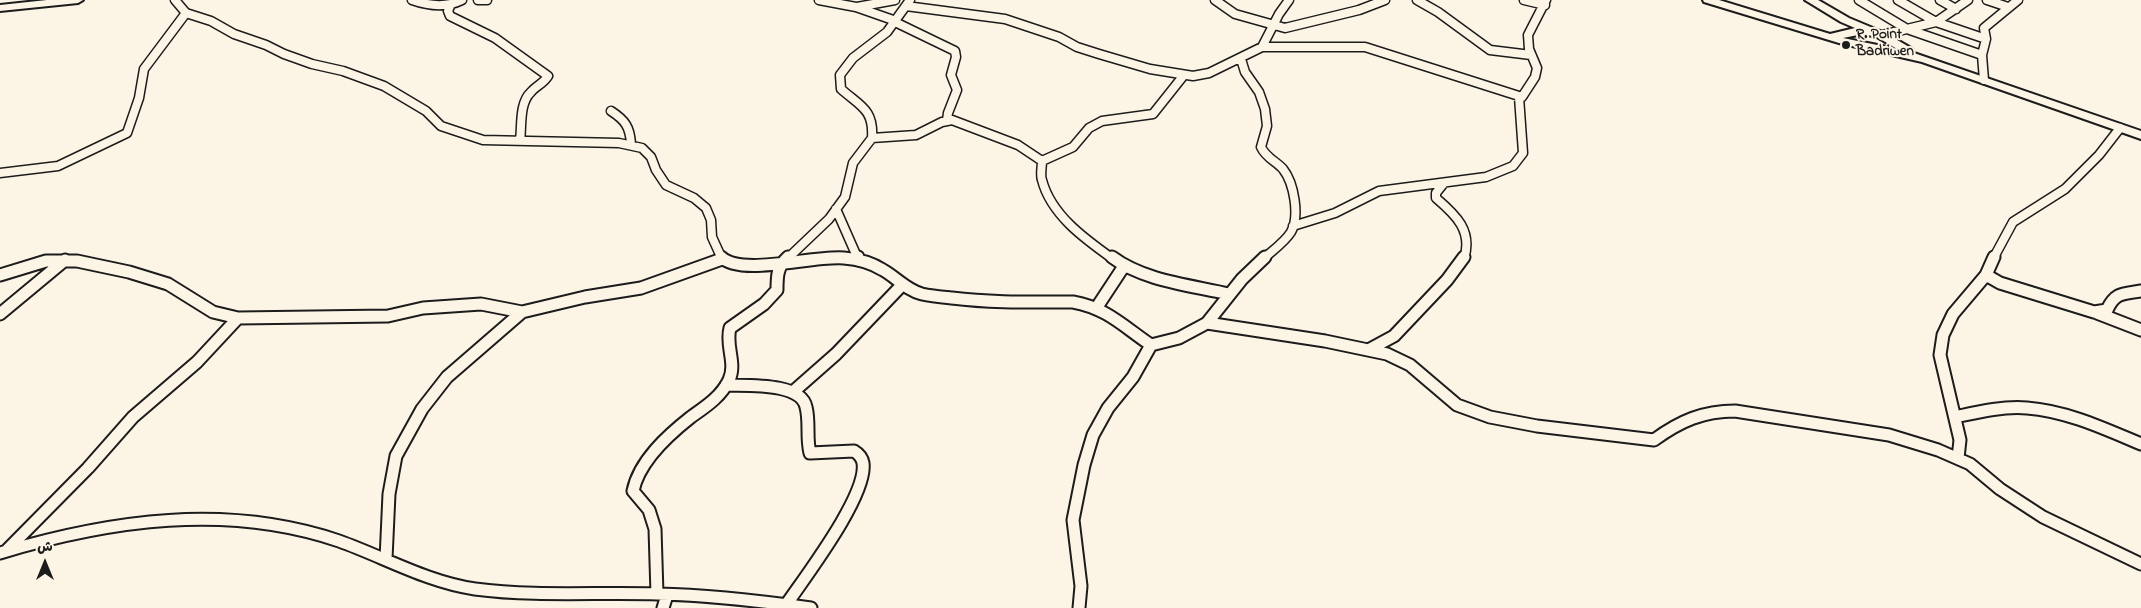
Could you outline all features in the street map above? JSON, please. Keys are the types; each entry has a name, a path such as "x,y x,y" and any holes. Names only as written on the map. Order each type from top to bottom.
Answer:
{"street":[{"path":"0,8 78,0"},
{"path":"176,0 186,13 211,21 234,34 312,64 343,71 384,86 426,111 436,122 446,128 483,140 631,144 647,152 666,185 694,198 706,208 711,220 712,237 722,259 736,265 782,263 815,258 859,260 884,270 902,284 922,294 970,301 1073,302 1097,307 1152,345"},
{"path":"412,0 423,4 451,4 462,0"},
{"path":"478,0 487,0"},
{"path":"819,0 856,7 896,22 955,51 956,58 951,73 957,85 957,94 948,110 947,120"},
{"path":"856,7 895,0"},
{"path":"1215,0 1235,14 1272,26 1285,28 1359,10 1385,0"},
{"path":"1262,47 1272,26 1289,0"},
{"path":"1417,0 1438,12 1490,50 1531,55"},
{"path":"663,608 655,529 649,510 636,496 633,486 644,466 664,443 685,422 710,403 726,385 733,369 729,336 730,328 764,304 777,290 777,273 782,263 829,218 844,197 853,163 872,138 873,129 868,111 841,89 840,75 853,58 879,40 896,22 908,3 1005,19 1059,37 1077,47 1092,52 1150,69 1184,75 1209,73 1241,59 1262,47 1366,47 1519,97 1524,96 1535,77 1537,68 1531,55 1528,35 1546,2 1524,0"},
{"path":"1708,0 1823,35 1863,45 1883,40 1907,29 1936,22 1968,0"},
{"path":"1810,0 1883,40 1926,60 2141,136"},
{"path":"1859,0 1907,29 1982,55"},
{"path":"1898,0 1936,22 1986,39"},
{"path":"1940,0 1956,8"},
{"path":"1987,0 2008,7"},
{"path":"1984,80 1982,55 1986,39 1984,28 2018,0"},
{"path":"451,4 448,11 450,16 495,38 548,76 546,80 530,92 524,102 520,142"},
{"path":"0,172 58,166 127,133 139,98 144,68 186,13"},
{"path":"1845,20 1854,33 1853,39 1863,45"},
{"path":"1823,35 1854,33 1883,40"},
{"path":"1079,608 1081,586 1073,520 1084,465 1093,435 1108,408 1133,377 1152,345 1179,338 1207,324 1229,294 1291,232 1293,226 1295,195 1291,181 1283,169 1263,150 1261,144 1268,126 1266,116 1261,96 1243,71 1241,59"},
{"path":"1042,162 1073,147 1089,128 1102,121 1153,114 1184,75"},
{"path":"1293,226 1335,213 1379,191 1486,177 1505,170 1519,160 1523,153 1519,97"},
{"path":"611,112 629,126 631,130 631,144"},
{"path":"872,138 917,135 947,120 965,123 1018,145 1042,162"},
{"path":"1958,458 1960,440 1941,362 1943,335 1953,314 1986,275 2001,242 2013,222 2066,189 2099,155 2120,128"},
{"path":"1042,162 1041,179 1052,203 1079,234 1124,266 1166,280 1229,294"},
{"path":"1370,350 1394,336 1463,260 1468,246 1467,237 1454,215 1436,198 1436,193 1444,183"},
{"path":"836,209 859,260"},
{"path":"0,275 46,261 77,260 122,270 168,284 213,312 238,318 388,316 424,308 480,304 522,312 585,297 641,288 722,259"},
{"path":"0,314 65,260"},
{"path":"1097,307 1124,266"},
{"path":"1986,275 2000,283 2094,312 2141,330"},
{"path":"794,391 836,354 902,284"},
{"path":"2094,312 2106,311 2110,306 2111,300 2116,297 2141,291"},
{"path":"386,559 389,494 396,456 422,409 447,377 522,312"},
{"path":"2,552 88,468 124,425 197,362 238,318"},
{"path":"1207,324 1312,338 1370,350 1413,366 1455,404 1468,410 1531,425 1576,431 1617,433 1654,440 1685,418 1715,410 1735,411 1889,435 1915,442 1958,458 1983,474 2020,503 2043,517 2141,564"},
{"path":"726,385 766,387 794,391 804,400 807,418 807,440 810,453 854,452 860,455 862,478 844,520 786,604"},
{"path":"1954,417 1984,411 2028,408 2068,417 2141,444"},
{"path":"2,552 65,536 145,521 201,519 239,522 318,535 386,559 422,575 475,588 524,593 662,595 786,604 810,608"}],"place":[{"name":"R. Point Badriwen","path":"1846,45"}]}
